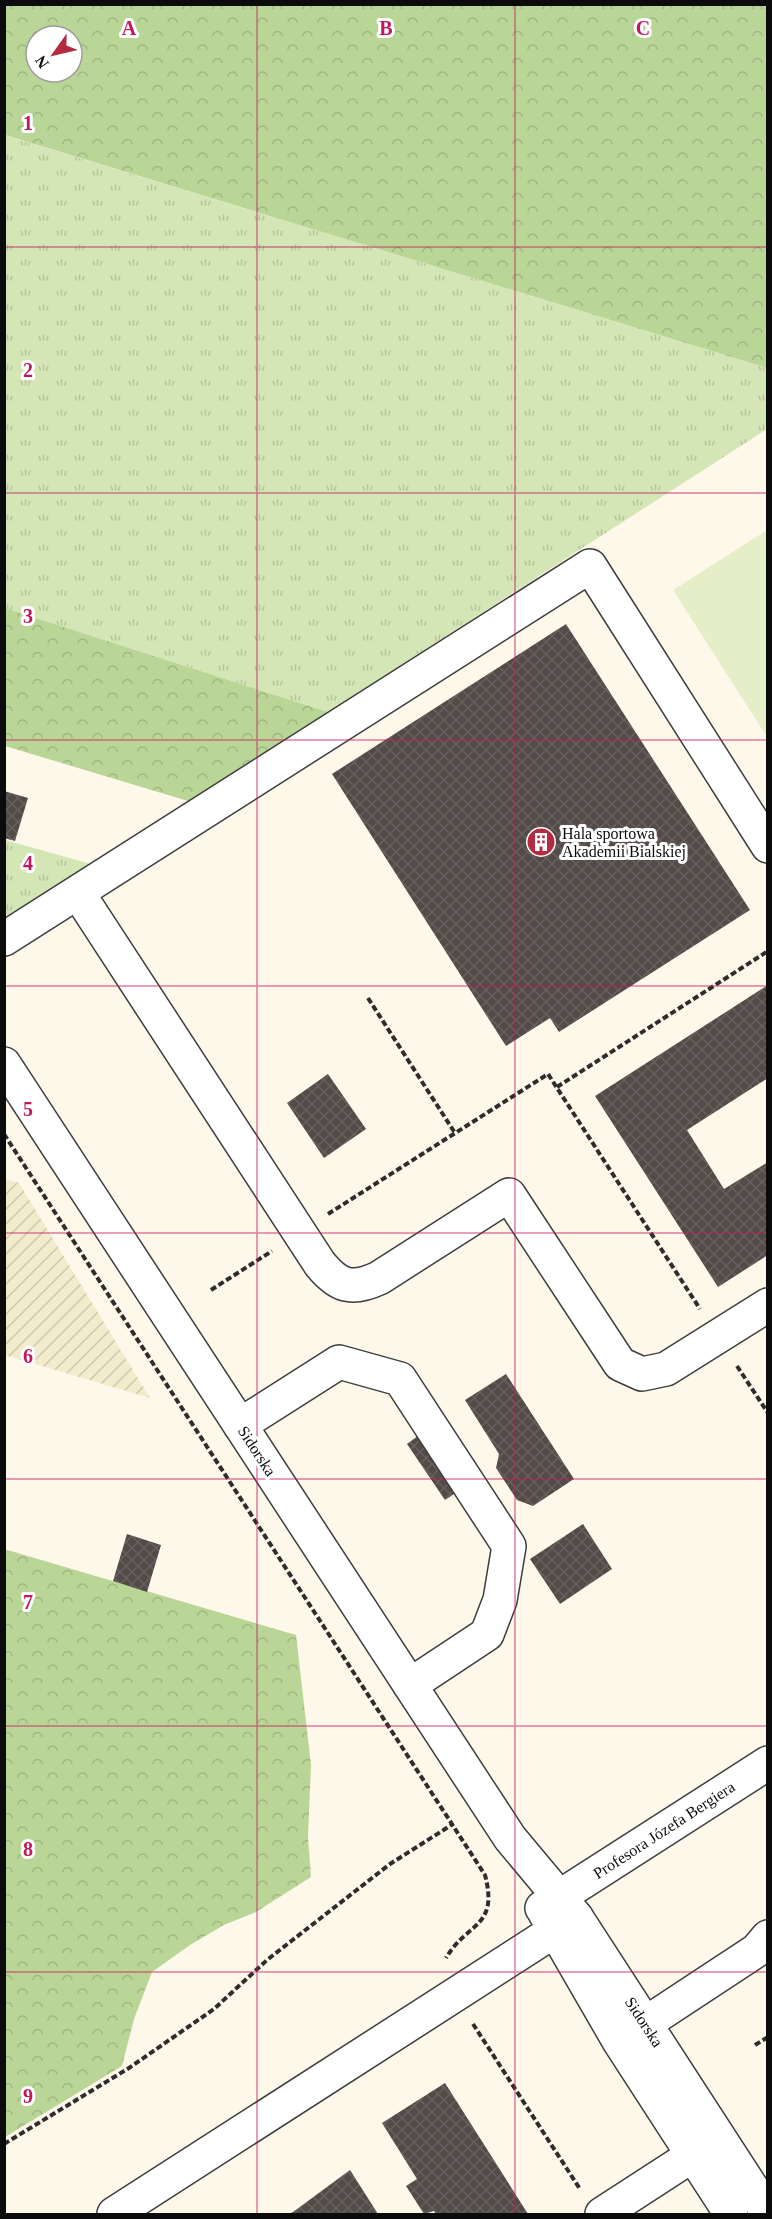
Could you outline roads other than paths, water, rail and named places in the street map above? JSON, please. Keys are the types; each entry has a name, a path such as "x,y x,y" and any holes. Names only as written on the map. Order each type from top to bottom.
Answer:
{"street":[{"path":"4,939 590,566 768,846"},
{"path":"78,893 315,1256 332,1278 348,1286 371,1282 509,1195 620,1364 642,1374 666,1370 768,1305"},
{"name":"Sidorska","path":"4,1064 510,1838 706,2146 768,2213"},
{"path":"240,1425 339,1362 400,1379 509,1546 500,1600 487,1634 410,1685"},
{"name":"Profesora Józefa Bergiera","path":"114,2214 558,1914 768,1762"},
{"path":"632,2032 757,1950 768,1937"},
{"path":"593,2205 706,2146"},
{"name":"Sidorska","path":"706,2146 731,2214"}],"place":[{"name":"Hala sportowa Akademii Bialskiej","path":"541,842"}]}
